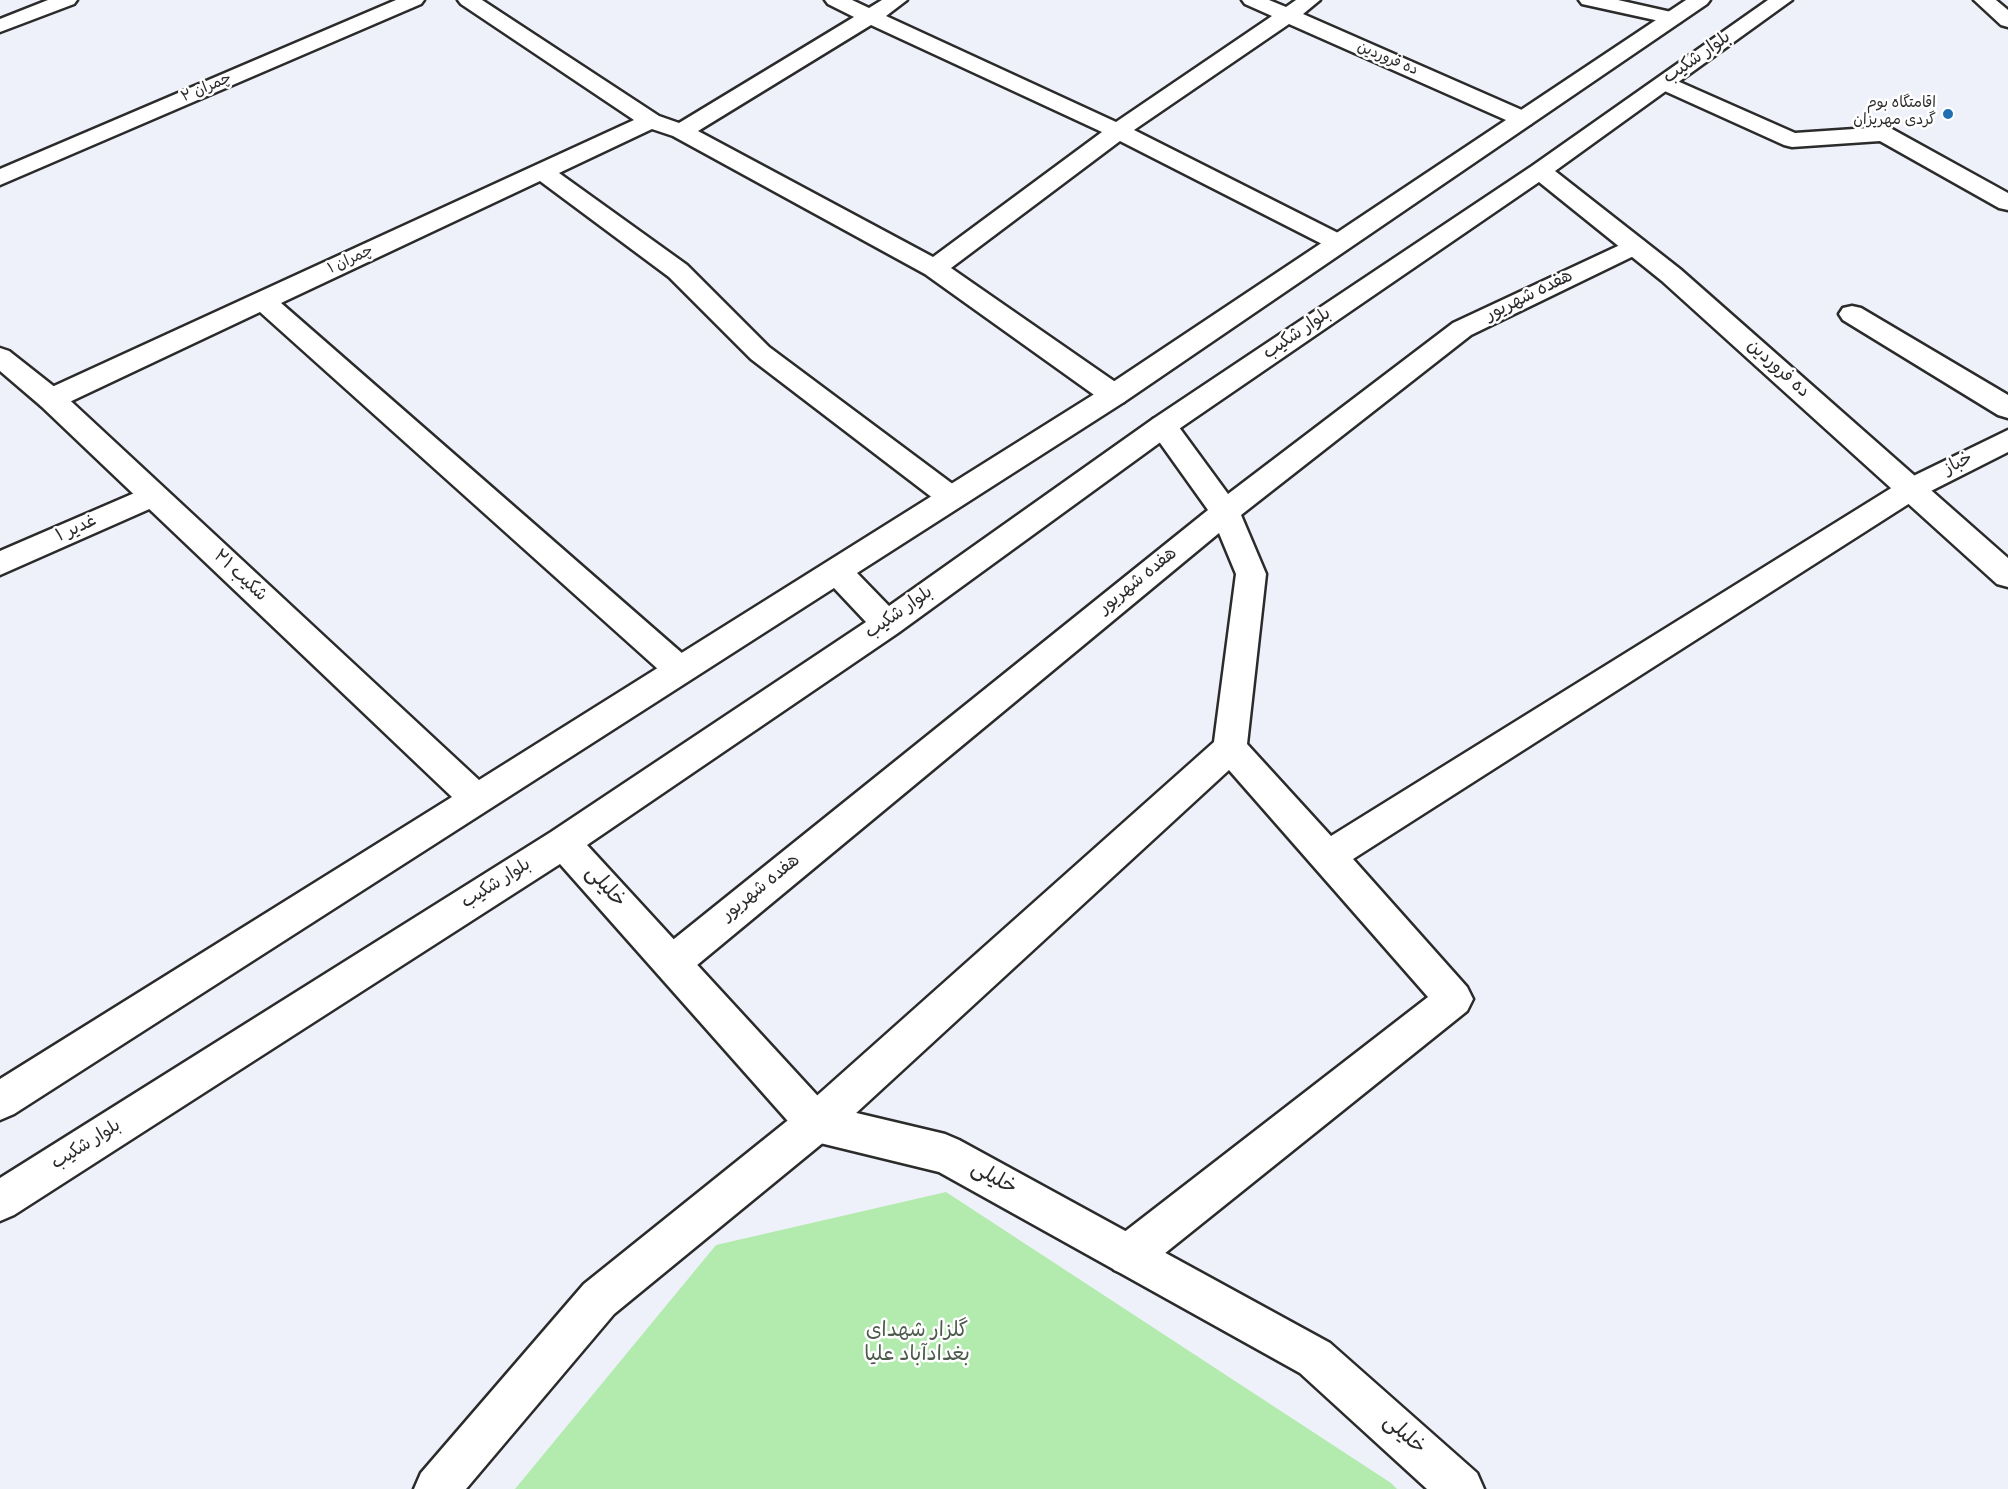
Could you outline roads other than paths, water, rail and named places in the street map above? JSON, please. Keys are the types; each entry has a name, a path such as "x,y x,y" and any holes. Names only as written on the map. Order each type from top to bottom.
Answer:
{"street":[{"path":"0,26 67,0"},
{"name":"چمران ۲","path":"0,178 414,0"},
{"path":"468,0 651,121 681,131 934,268 1114,395"},
{"path":"835,0 872,15 1118,131 1339,243"},
{"path":"681,131 897,0"},
{"name":"ده فروردین","path":"1252,0 1286,17 1523,118"},
{"path":"934,268 1118,131 1310,0"},
{"path":"1589,0 1673,18"},
{"path":"0,1101 1114,395 1700,0"},
{"name":"بلوار شکیب","path":"0,1201 563,843 887,624 1164,426 1540,171 1782,0"},
{"path":"1984,0 2008,21"},
{"path":"1666,83 1792,140 1884,134 2008,202"},
{"name":"چمران ۱","path":"51,399 651,121"},
{"name":"ده فروردین","path":"1540,171 1671,275 2008,576"},
{"path":"543,172 678,271 760,353 952,498"},
{"name":"هفده شهریور","path":"672,963 1225,512 1462,329 1635,246"},
{"path":"263,301 680,670"},
{"path":"1852,314 2008,408"},
{"name":"شکیب ۲۱","path":"0,357 51,399 477,799"},
{"path":"437,1489 599,1299 816,1123 1230,748 1251,574 1225,512 1164,426"},
{"name":"خباز","path":"1328,856 1911,489 2008,440"},
{"name":"غدیر ۱","path":"0,564 153,496"},
{"path":"836,571 887,624"},
{"path":"1129,1255 1454,999 1230,748"},
{"name":"خلیلی","path":"563,843 816,1123 945,1154 1315,1358 1461,1489"}],"place":[{"name":"اقامتگاه بوم گردی مهریزان","path":"1948,114"}],"park label":[{"name":"گلزار شهدای بغدادآباد علیا","path":"917,1345"}]}
